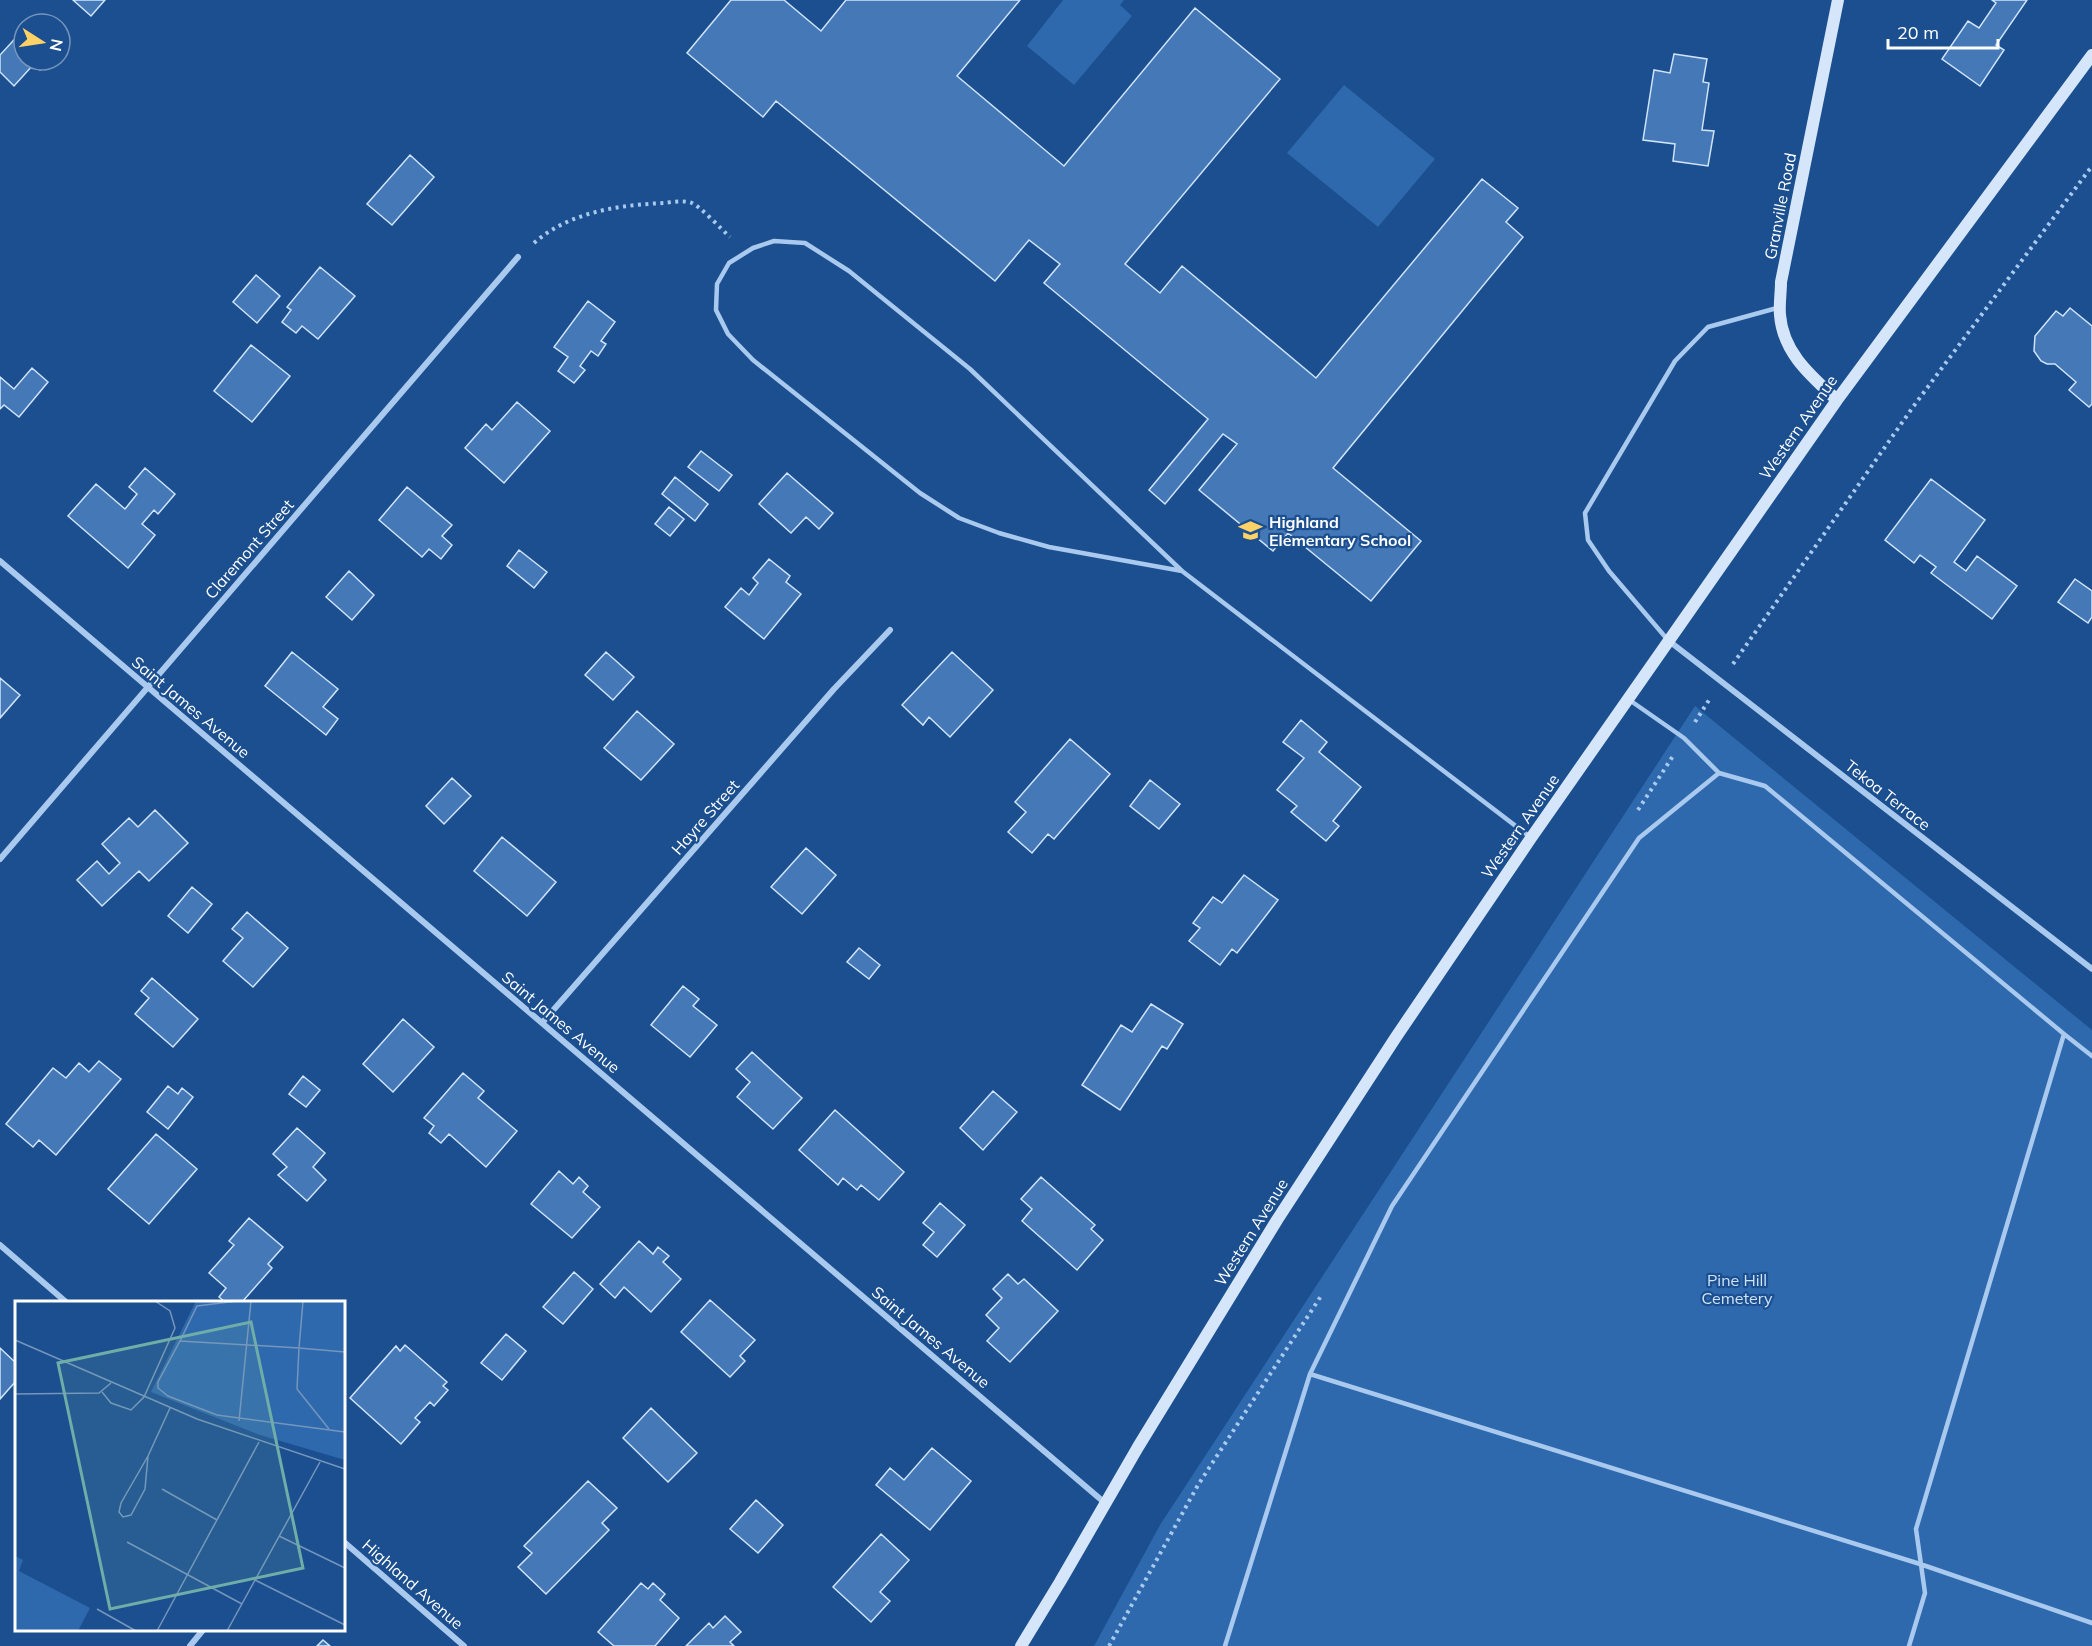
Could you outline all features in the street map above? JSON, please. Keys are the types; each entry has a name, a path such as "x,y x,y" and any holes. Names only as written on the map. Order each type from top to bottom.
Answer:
{"main road":[{"name":"Granville Road","path":"1837,400 1803,368 1785,341 1780,308 1781,282 1838,0"},
{"name":"Western Avenue","path":"1021,1646 1105,1503 1313,1163 1531,838 1837,400 2092,55"}],"street":[{"name":"Claremont Street","path":"0,859 518,257"},
{"name":"Saint James Avenue","path":"0,561 1105,1503"},
{"name":"Hayre Street","path":"542,1023 834,689 890,630"},
{"name":"Tekoa Terrace","path":"1669,641 2092,969"},
{"path":"0,1245 65,1301"},
{"name":"Highland Avenue","path":"345,1543 464,1646"},
{"path":"190,1646 201,1631"}],"lane":[{"path":"1182,571 1049,547 999,533 959,518 921,493 753,360 728,334 716,310 717,284 729,263 747,252 774,241 805,243 849,272 970,369 1182,571 1531,838"},
{"path":"1669,641 1609,571 1588,540 1586,513 1675,360 1708,327 1780,308"},
{"path":"1628,699 1684,738 1719,773 1765,786 2092,1056"},
{"path":"1225,1646 1310,1374 1392,1206 1639,838 1719,773"},
{"path":"1909,1646 1925,1593 1916,1530 2064,1034"},
{"path":"1310,1374 1920,1564 2092,1623"}],"path":[{"path":"518,257 543,235 569,221 597,211 679,202 692,203 747,252"}],"green space":[{"path":"1063,0 1124,0 1120,5 1132,16 1074,85 1027,46"},
{"path":"1344,85 1435,159 1378,227 1287,153"},
{"name":"Pine Hill Cemetery","path":"1695,706 2092,1030 2092,1646 1094,1646 1160,1525"}],"building":[{"path":"73,0 105,0 91,16"},
{"path":"731,0 784,0 821,31 846,0 1020,0 957,76 1064,166 1195,8 1280,79 1125,264 1160,293 1182,266 1316,378 1482,179 1518,208 1506,222 1523,237 1333,468 1421,541 1371,601 1288,533 1273,551 1199,490 1237,444 1223,434 1165,504 1149,490 1208,419 1044,283 1060,264 1029,240 995,281 776,101 763,117 687,53"},
{"path":"1992,0 2027,0 1996,45 2004,50 1980,86 1942,59 1968,21 1979,28 1996,3"},
{"path":"12,42 12,72 27,72 14,86 0,72 0,55"},
{"path":"1674,54 1707,59 1703,82 1709,83 1702,130 1714,131 1708,166 1673,161 1675,144 1643,140 1654,70 1670,73"},
{"path":"410,155 434,177 392,225 367,204"},
{"path":"320,267 355,296 318,339 302,326 296,333 282,322 291,310 287,307"},
{"path":"256,275 280,296 257,323 233,302"},
{"path":"588,301 615,322 601,341 606,344 598,356 591,351 580,366 585,370 574,383 558,371 568,357 554,347"},
{"path":"2070,308 2092,326 2092,404 2089,407 2069,390 2076,382 2055,364 2041,361 2034,351 2035,336 2056,311 2063,316"},
{"path":"251,345 290,376 252,422 214,391"},
{"path":"32,368 48,382 19,417 4,405 0,409 0,377 14,389"},
{"path":"517,402 550,431 504,483 465,448 486,424 492,430"},
{"path":"701,451 732,475 719,491 688,467"},
{"path":"145,468 175,494 158,514 154,510 142,524 155,535 128,568 68,516 96,484 125,509 137,494 129,487"},
{"path":"787,473 833,513 819,529 806,517 791,533 759,504"},
{"path":"675,477 708,504 695,521 662,494"},
{"path":"1931,479 1985,520 1954,562 1966,571 1977,556 2017,586 1992,619 1931,573 1936,567 1920,555 1914,563 1885,540"},
{"path":"407,487 452,525 442,536 452,545 441,559 429,549 422,557 379,520"},
{"path":"669,507 684,519 670,536 655,524"},
{"path":"519,550 547,572 534,588 507,566"},
{"path":"769,559 790,576 786,582 801,594 764,639 725,607 741,588 749,595 758,583 753,578"},
{"path":"349,571 374,595 352,620 326,597"},
{"path":"2075,579 2092,591 2092,617 2088,623 2058,602"},
{"path":"292,652 338,689 323,707 338,719 326,735 265,686"},
{"path":"606,652 634,677 613,700 585,675"},
{"path":"952,652 993,690 950,737 929,717 923,725 902,705"},
{"path":"0,678 20,695 0,718"},
{"path":"637,711 674,744 641,780 604,748"},
{"path":"1301,720 1327,742 1319,752 1361,787 1333,821 1339,826 1326,841 1291,812 1297,806 1277,790 1304,758 1283,742"},
{"path":"1070,739 1110,774 1054,839 1048,834 1032,853 1008,832 1026,812 1015,802"},
{"path":"452,778 471,796 444,824 426,806"},
{"path":"1150,780 1180,804 1159,829 1130,806"},
{"path":"155,810 188,843 149,881 139,871 102,906 77,880 97,861 109,874 120,863 102,844 129,818 138,827"},
{"path":"502,837 556,882 527,916 474,871"},
{"path":"806,848 836,875 802,914 771,887"},
{"path":"1244,875 1278,900 1237,953 1232,949 1220,965 1189,941 1200,928 1193,923 1213,897 1222,903"},
{"path":"192,887 212,904 188,933 168,916"},
{"path":"247,912 288,948 253,987 223,961 243,938 232,929"},
{"path":"859,948 880,965 869,979 847,962"},
{"path":"152,978 198,1019 173,1047 135,1014 149,998 141,991"},
{"path":"683,986 699,999 693,1006 717,1025 690,1057 651,1025"},
{"path":"1151,1004 1183,1024 1167,1049 1162,1046 1120,1110 1082,1085 1121,1025 1132,1032"},
{"path":"403,1019 434,1047 393,1092 363,1064"},
{"path":"752,1052 802,1098 773,1129 737,1097 750,1082 736,1069"},
{"path":"99,1061 121,1079 56,1155 39,1140 33,1147 6,1124 53,1068 66,1078 79,1063 89,1072"},
{"path":"463,1073 484,1091 478,1098 517,1131 486,1167 449,1134 441,1143 429,1133 434,1126 424,1118"},
{"path":"303,1076 320,1090 306,1107 289,1094"},
{"path":"168,1086 178,1094 182,1088 193,1097 168,1129 147,1112"},
{"path":"993,1091 1017,1112 983,1150 960,1128"},
{"path":"835,1110 904,1172 879,1200 861,1185 857,1190 843,1178 838,1185 799,1150"},
{"path":"297,1128 325,1153 313,1167 326,1180 307,1201 278,1175 287,1167 273,1154"},
{"path":"156,1134 197,1169 149,1224 108,1189"},
{"path":"559,1171 573,1184 579,1177 588,1186 583,1192 600,1207 572,1238 531,1204"},
{"path":"1041,1177 1095,1225 1091,1229 1103,1240 1077,1270 1022,1221 1032,1209 1021,1199"},
{"path":"940,1203 965,1225 937,1257 923,1245 934,1232 923,1223"},
{"path":"249,1218 283,1247 268,1264 272,1268 243,1301 224,1301 219,1297 226,1288 209,1273 234,1245 229,1241"},
{"path":"639,1241 653,1254 658,1247 669,1256 663,1262 681,1279 651,1312 624,1287 615,1298 600,1284"},
{"path":"574,1272 593,1289 563,1324 543,1307"},
{"path":"1008,1274 1018,1284 1024,1279 1058,1311 1010,1362 987,1341 999,1328 986,1315 1002,1298 993,1289"},
{"path":"710,1300 755,1340 740,1356 745,1361 730,1377 681,1332"},
{"path":"506,1334 526,1351 502,1380 481,1363"},
{"path":"405,1345 447,1382 443,1386 448,1390 434,1406 430,1402 415,1418 420,1422 401,1444 350,1398 396,1346 400,1351"},
{"path":"0,1348 15,1362 15,1382 0,1399"},
{"path":"651,1408 697,1453 668,1482 623,1438"},
{"path":"932,1448 971,1481 930,1530 876,1485 890,1468 904,1480"},
{"path":"588,1481 617,1508 602,1523 609,1530 546,1594 518,1567 532,1553 524,1546"},
{"path":"756,1500 783,1525 758,1553 730,1529"},
{"path":"881,1534 909,1560 880,1592 890,1601 871,1622 833,1587"},
{"path":"641,1583 648,1589 653,1583 665,1594 660,1600 679,1618 655,1646 614,1646 598,1632"},
{"path":"725,1616 741,1632 730,1642 734,1646 686,1646 709,1623 713,1628"},
{"path":"323,1640 330,1646 317,1646"}],"place":[{"name":"Highland Elementary School","path":"1251,531"}]}
